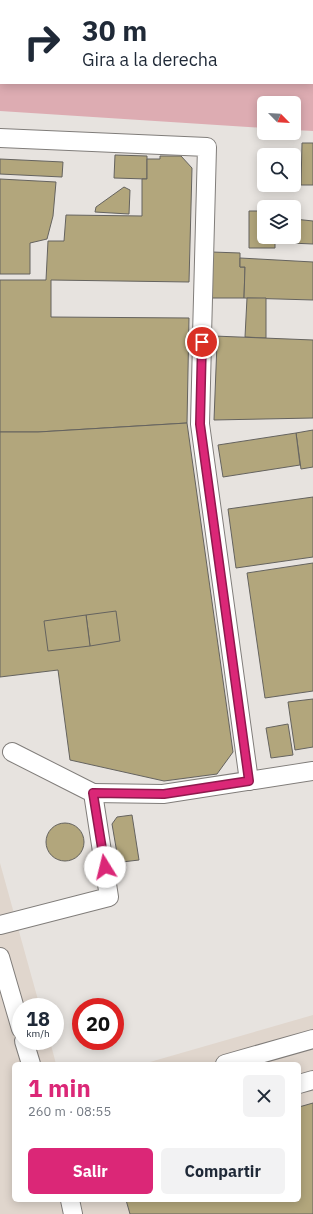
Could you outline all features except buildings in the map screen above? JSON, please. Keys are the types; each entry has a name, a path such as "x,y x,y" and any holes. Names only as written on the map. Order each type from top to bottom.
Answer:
{"street":[{"path":"0,138 207,147 200,424 249,781"},
{"path":"12,752 93,793 164,794 313,772"},
{"path":"0,925 109,897 93,793"},
{"path":"0,957 12,999"},
{"path":"239,1062 259,1059 313,1039"},
{"path":"27,1050 30,1062"},
{"path":"301,1083 313,1080"},
{"path":"70,1202 73,1214"}],"shaded area":[{"path":"0,84 313,84 313,131 301,130 301,96 257,96 257,128 0,111"},
{"path":"0,863 38,998 12,998 12,1050 52,1050 55,1062 12,1062 12,1202 301,1202 301,1062 150,1062 313,1015 313,1214 0,1214"}],"route":[{"path":"105,867 93,793 164,794 249,781 200,424 202,342"}]}
